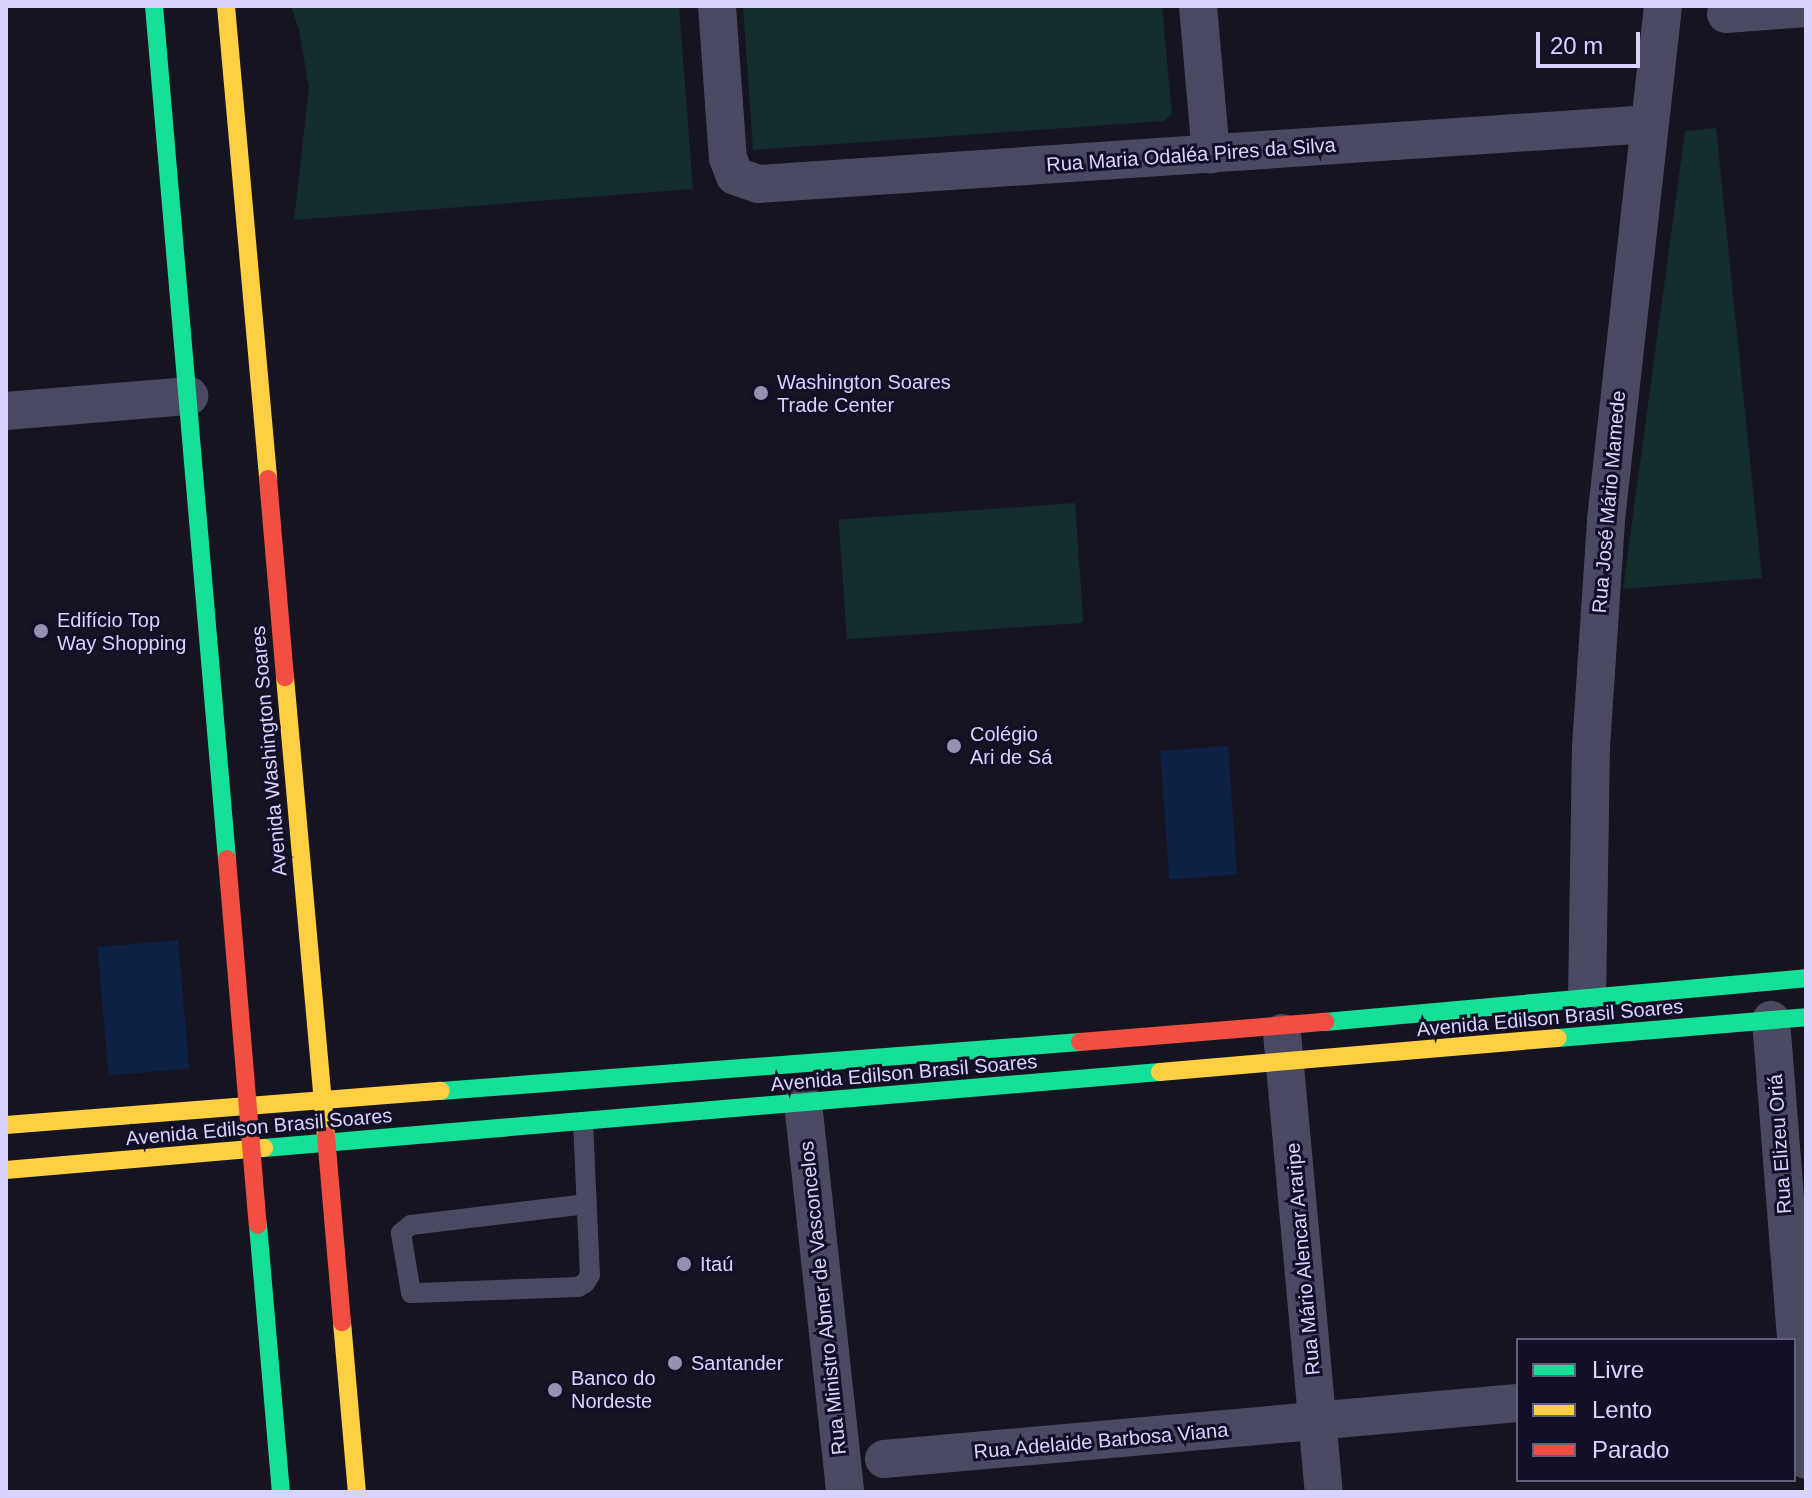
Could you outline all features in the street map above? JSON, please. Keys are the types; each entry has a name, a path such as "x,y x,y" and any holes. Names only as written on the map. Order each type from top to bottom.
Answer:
{"main road":[{"path":"154,6 281,1492"},
{"name":"Avenida Washington Soares","path":"226,6 357,1492"},
{"name":"Avenida Edilson Brasil Soares","path":"6,1125 1281,1026 1806,978"},
{"name":"Avenida Edilson Brasil Soares","path":"6,1170 1284,1064 1788,1018"}],"street":[{"name":"Rua Maria Odaléa Pires da Silva","path":"717,6 728,158 735,176 758,184 1650,124"},
{"path":"1198,6 1211,154"},
{"name":"Rua José Mário Mamede","path":"1587,999 1591,747 1598,626 1617,405 1663,6"},
{"path":"1726,14 1806,8"},
{"path":"6,411 189,396"},
{"name":"Rua Elizeu Oriá","path":"1788,1018 1806,1460"},
{"name":"Rua Mário Alencar Araripe","path":"1281,1026 1324,1492"},
{"name":"Rua Ministro Abner de Vasconcelos","path":"803,1103 845,1492"},
{"name":"Rua Adelaide Barbosa Viana","path":"884,1459 1516,1403"}],"lane":[{"path":"583,1122 587,1204 590,1275 578,1287 411,1293 401,1233 411,1225 587,1204"}],"green space":[{"path":"291,6 679,6 693,189 294,220 309,88 299,30"},
{"path":"743,6 1162,6 1172,114 1164,121 753,150"},
{"path":"1716,128 1762,578 1623,589 1685,131"},
{"path":"1075,503 1083,623 847,639 839,520"}],"water":[{"path":"1228,746 1237,875 1169,879 1160,751"},
{"path":"178,940 189,1069 109,1076 97,947"}],"traffic: fast":[{"path":"154,6 227,859"},
{"path":"1325,1022 1806,978"},
{"path":"1558,1038 1806,1017"},
{"path":"441,1091 1080,1042"},
{"path":"264,1148 1160,1072"},
{"path":"258,1225 281,1492"}],"traffic: slow":[{"path":"226,6 268,479"},
{"path":"285,677 326,1136"},
{"path":"1160,1072 1558,1038"},
{"path":"6,1125 441,1091"},
{"path":"6,1170 264,1148"},
{"path":"342,1322 357,1492"}],"traffic: jam":[{"path":"268,479 285,677"},
{"path":"227,859 258,1225"},
{"path":"1080,1042 1325,1022"},
{"path":"326,1136 342,1322"}],"place":[{"name":"Washington Soares Trade Center","path":"761,393"},
{"name":"Edifício Top Way Shopping","path":"41,631"},
{"name":"Colégio Ari de Sá","path":"954,746"},
{"name":"Itaú","path":"684,1264"},
{"name":"Santander","path":"675,1363"},
{"name":"Banco do Nordeste","path":"555,1390"}]}
